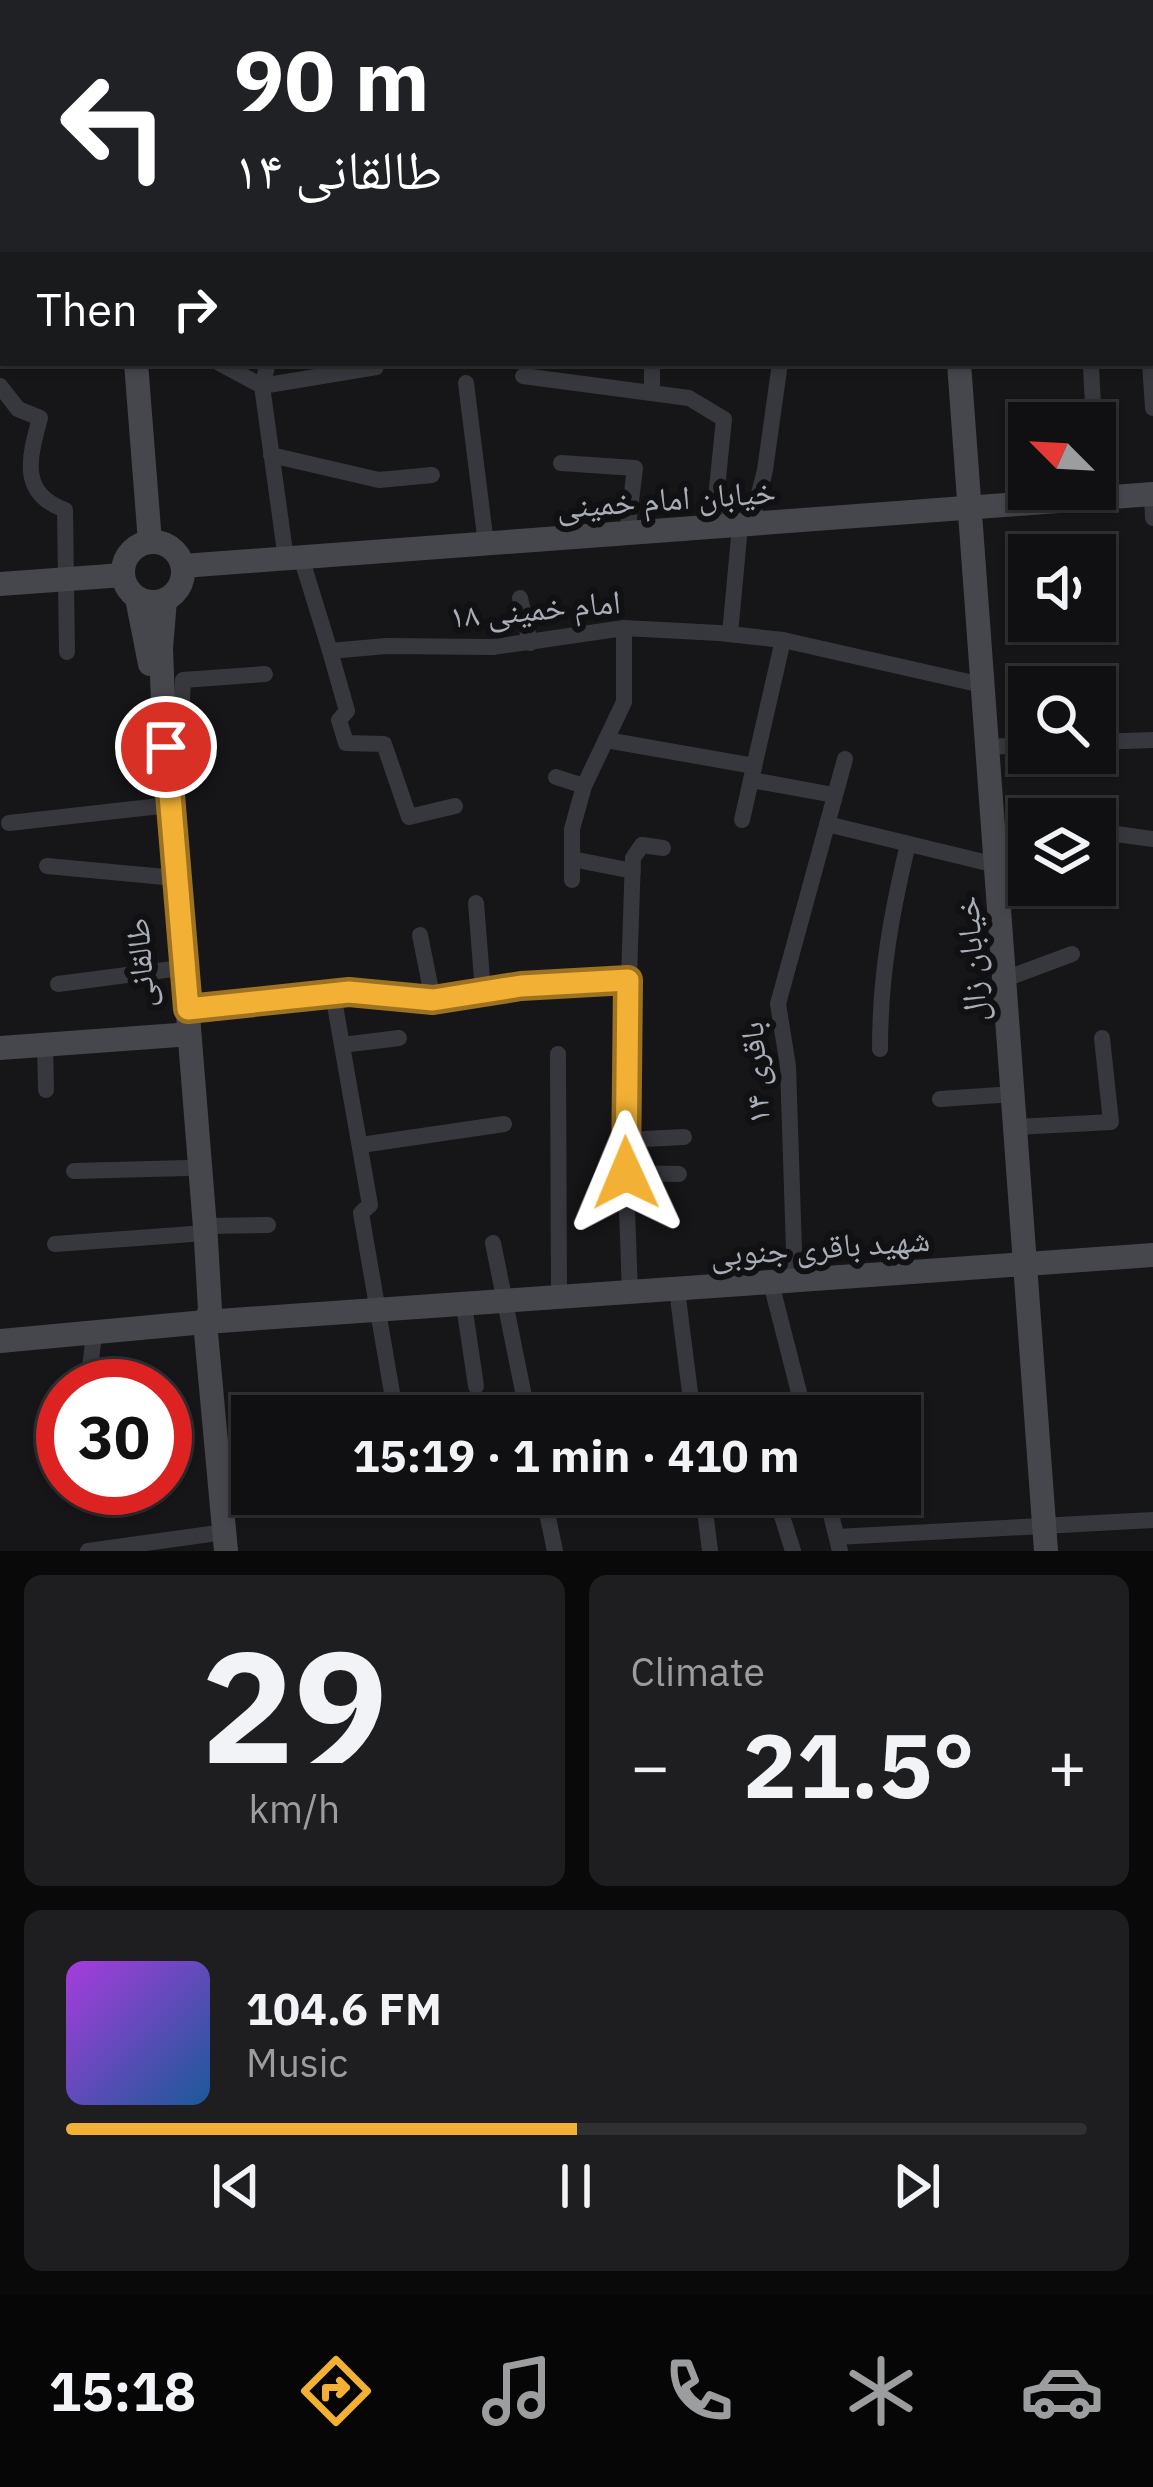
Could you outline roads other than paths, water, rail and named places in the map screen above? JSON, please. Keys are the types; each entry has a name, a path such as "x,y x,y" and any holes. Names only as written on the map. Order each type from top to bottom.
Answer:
{"main road":[{"path":"136,366 151,542"},
{"name":"خیابان زال","path":"959,366 1046,1538"},
{"name":"خیابان امام خمینی","path":"1116,497 1153,494"},
{"name":"خیابان امام خمینی","path":"183,566 1008,507"},
{"path":"151,542 168,545 183,566 180,586 165,600 137,598 125,584 123,566 133,549 151,542"},
{"path":"0,584 123,575"},
{"name":"طالقانی","path":"137,598 149,648 187,1168 210,1310 205,1322 226,1542"},
{"name":"طالقانی","path":"165,600 163,703 188,1009 198,1230"},
{"path":"0,1048 178,1035"},
{"name":"شهید باقری جنوبی","path":"0,1341 205,1322 1153,1256"}],"street":[{"path":"225,366 262,386 376,367"},
{"path":"267,366 262,386 271,455 293,558 330,651 346,711 339,720 346,743 384,744 409,817 454,806"},
{"path":"652,366 652,393"},
{"path":"730,634 746,526 765,470 780,366"},
{"path":"1150,366 1153,408"},
{"path":"1091,367 1093,402"},
{"path":"523,376 689,398 724,419 713,528"},
{"path":"466,382 486,544"},
{"path":"0,386 18,409 40,418 32,484 44,502 65,511 67,652"},
{"path":"271,455 379,480 432,476"},
{"path":"561,463 635,468 628,534"},
{"path":"1153,494 1153,518"},
{"path":"520,598 530,643"},
{"path":"572,880 572,830 584,786 624,702 624,628"},
{"name":"امام خمینی ۱۸","path":"330,651 386,646 493,647 624,628 783,640 982,685"},
{"path":"742,820 783,640"},
{"path":"163,703 182,700 183,680 265,674"},
{"path":"606,740 834,796"},
{"path":"1116,741 1153,740"},
{"path":"987,747 1008,746"},
{"name":"باقری ۱۴","path":"802,1395 783,1282 788,1066 778,1004 845,759"},
{"path":"556,777 584,786"},
{"path":"9,823 160,806"},
{"path":"827,824 996,865"},
{"path":"1116,834 1153,839"},
{"path":"880,1049 880,985 908,844"},
{"path":"630,1293 624,1140 633,858 641,845 663,848"},
{"path":"572,860 633,871"},
{"path":"47,866 165,877"},
{"path":"476,903 483,992"},
{"path":"420,935 433,1000"},
{"path":"1005,979 1072,954"},
{"path":"58,984 173,969"},
{"path":"188,1009 333,994 433,1000 628,980"},
{"path":"333,994 370,1205 361,1213 393,1395"},
{"path":"342,1045 398,1038"},
{"path":"1016,1126 1111,1122 1102,1038"},
{"path":"45,1044 46,1090"},
{"path":"558,1054 559,1298"},
{"path":"940,1100 1014,1094"},
{"path":"361,1145 504,1124"},
{"path":"624,1140 684,1137"},
{"path":"74,1171 187,1168"},
{"path":"626,1173 679,1174"},
{"path":"55,1244 268,1225"},
{"path":"493,1243 524,1395"},
{"path":"677,1289 690,1395"},
{"path":"464,1305 476,1386"},
{"path":"91,1359 94,1334"},
{"path":"547,1515 554,1551"},
{"path":"706,1515 710,1551"},
{"path":"782,1515 793,1551"},
{"path":"839,1544 1046,1538 1153,1520"},
{"path":"88,1551 226,1542"}]}
